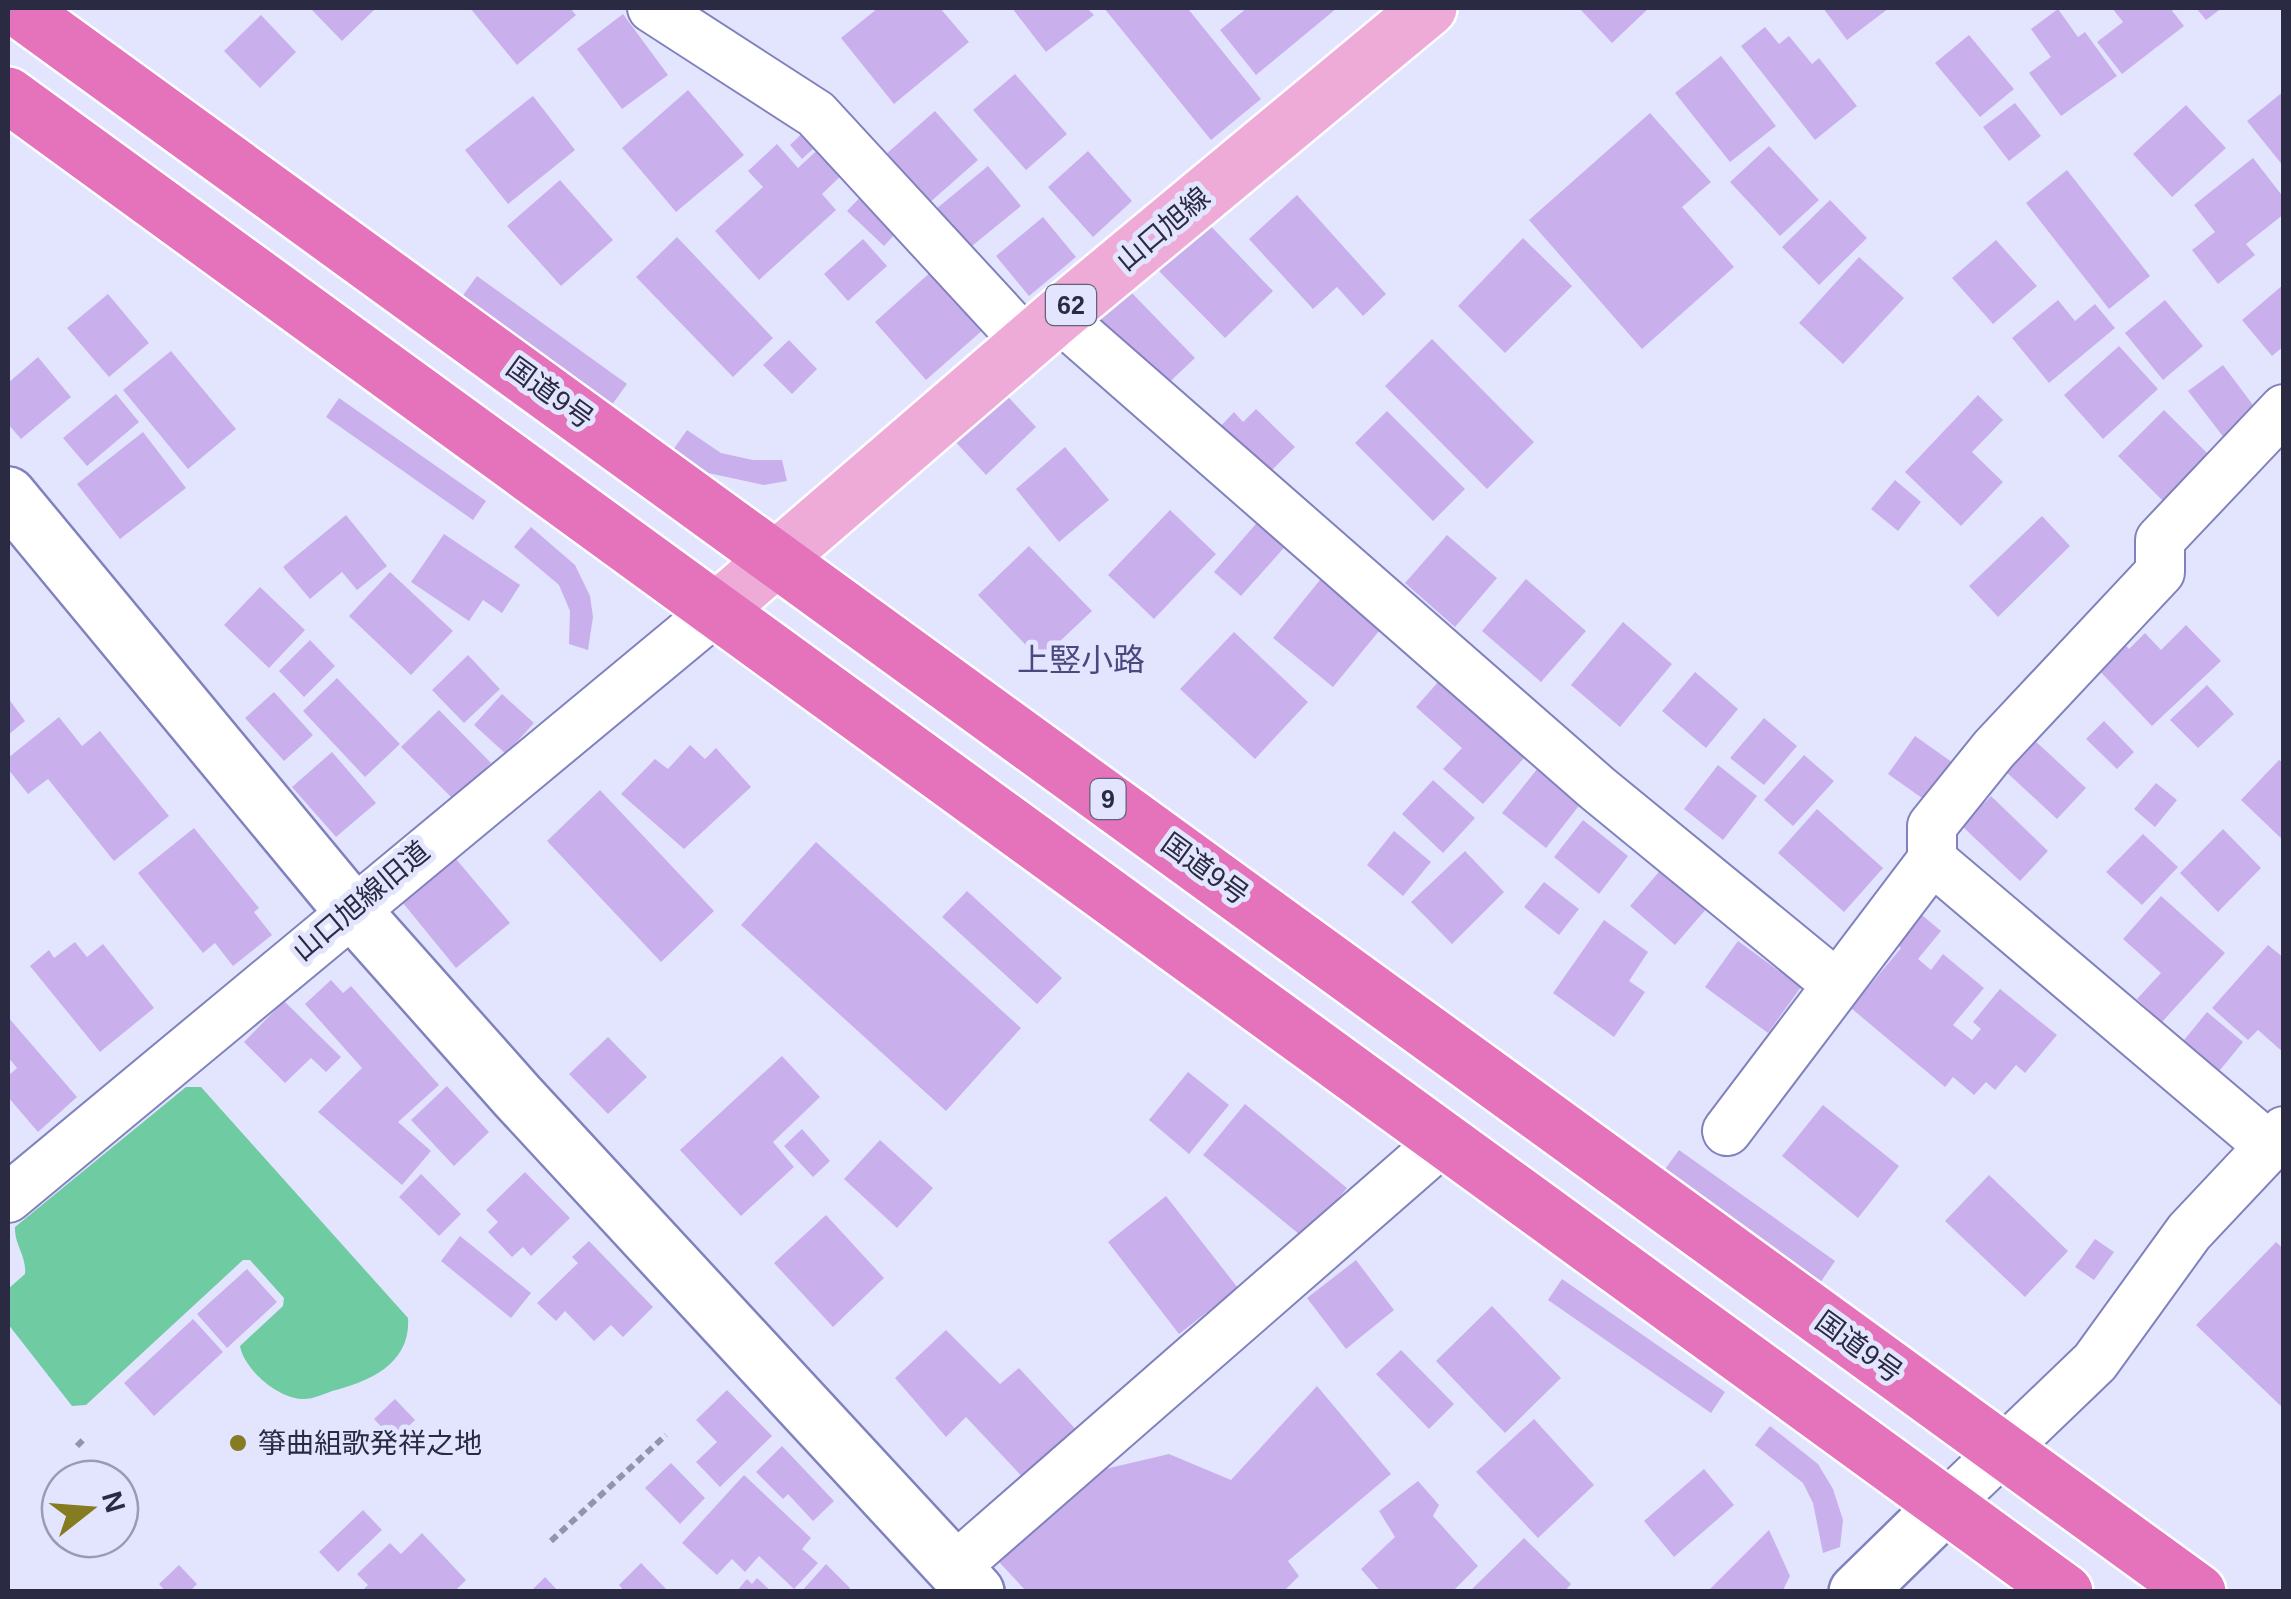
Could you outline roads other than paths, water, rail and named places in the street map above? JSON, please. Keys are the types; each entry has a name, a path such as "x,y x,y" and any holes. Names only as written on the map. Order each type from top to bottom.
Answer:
{"highway":[{"name":"国道9号","path":"16,8 778,557 2198,1592"},
{"path":"8,94 2065,1592"}],"main road":[{"name":"山口旭線","path":"718,609 1042,330 1428,8"}],"street":[{"path":"652,8 816,114 1042,330 1835,983"},
{"path":"1727,1131 1835,983 1932,860 1932,826 1994,749 2160,572 2160,540 2284,409"},
{"path":"8,494 351,909 518,1097 965,1580 1442,1142"},
{"name":"山口旭線旧道","path":"8,1198 351,909 718,609"},
{"path":"1857,1592 1999,1450 2095,1362 2190,1232 2276,1138 1932,860"}],"place":[{"name":"箏曲組歌発祥之地","path":"238,1443"}],"district":[{"name":"上竪小路","path":"1081,660"}]}
